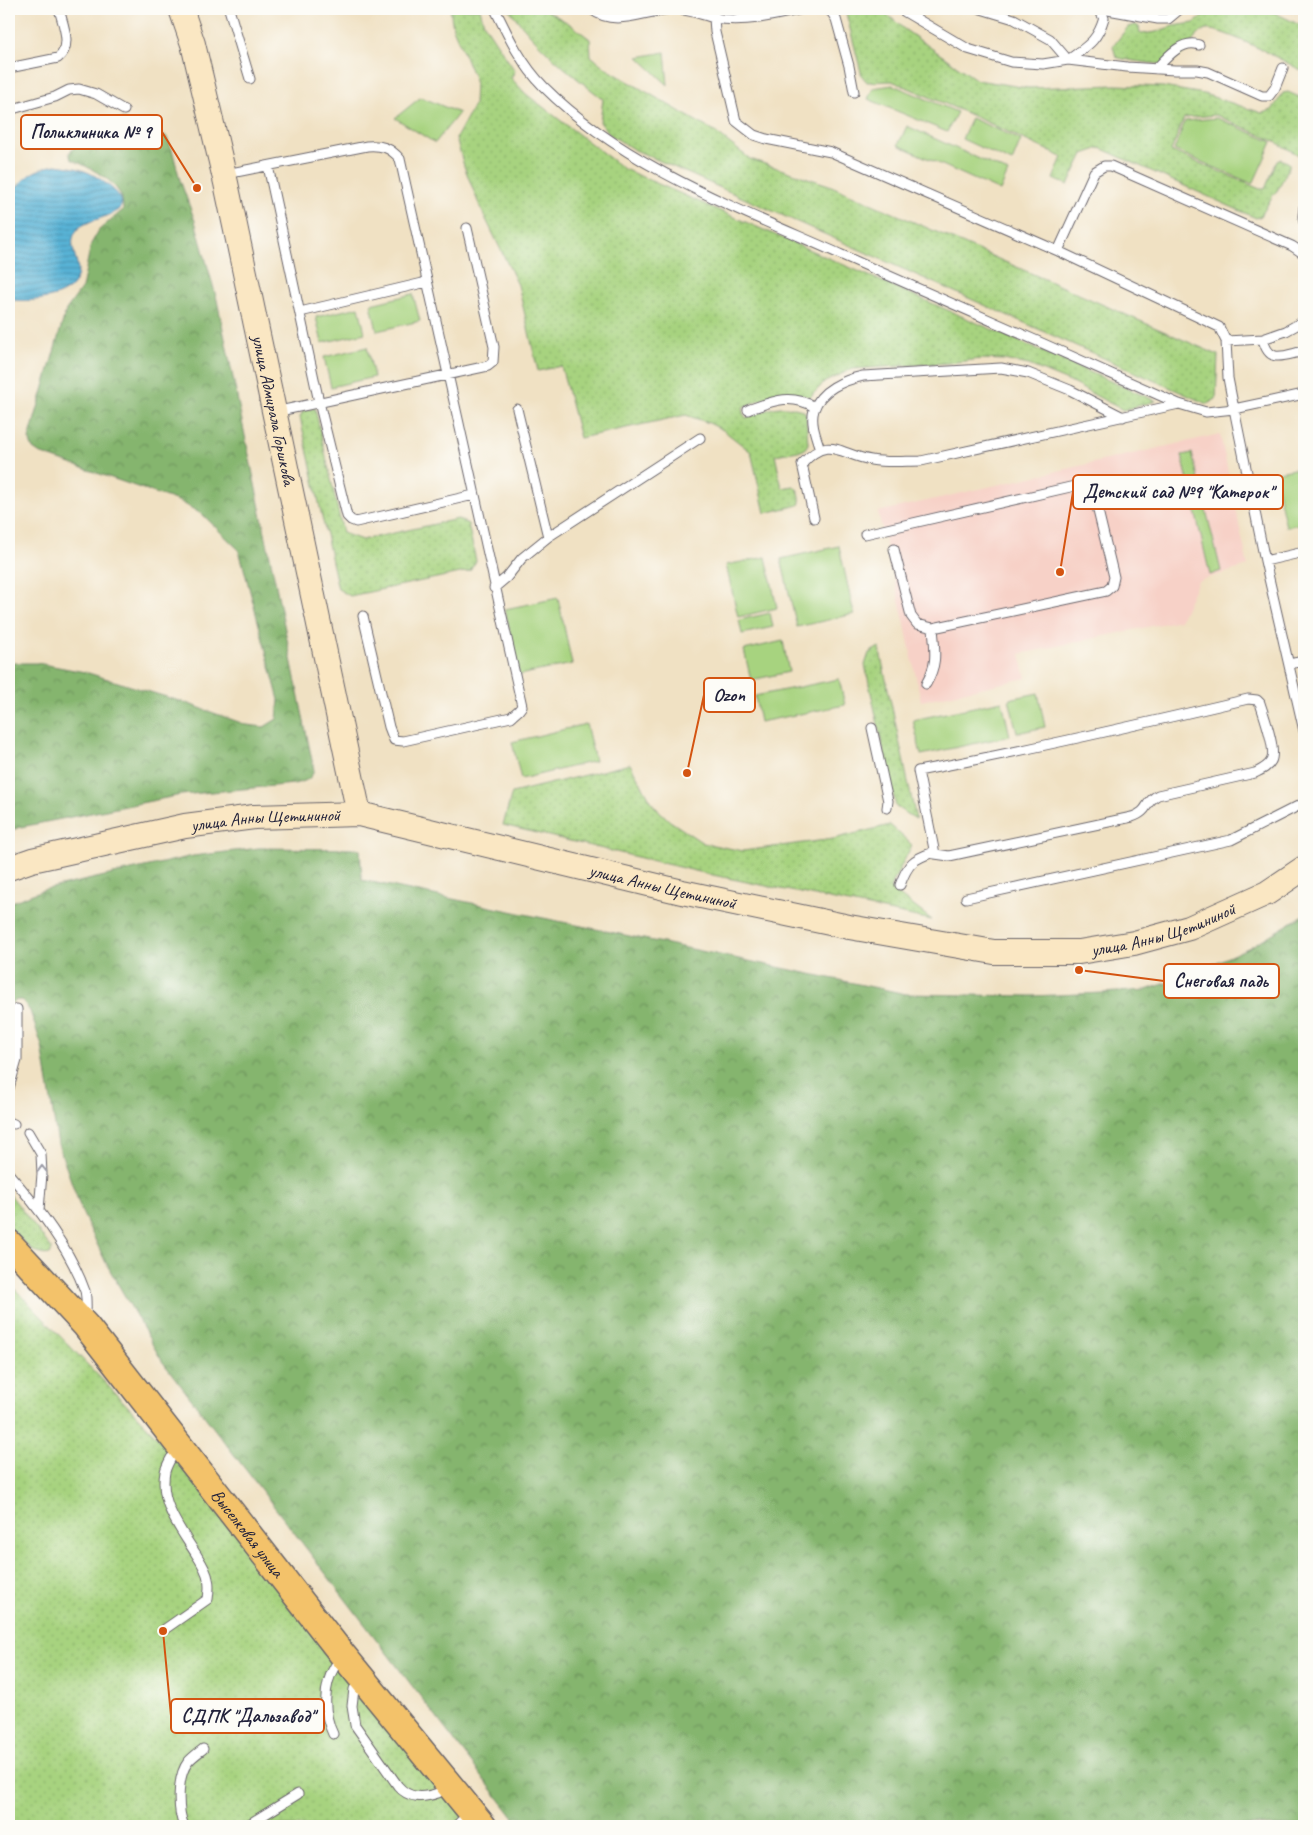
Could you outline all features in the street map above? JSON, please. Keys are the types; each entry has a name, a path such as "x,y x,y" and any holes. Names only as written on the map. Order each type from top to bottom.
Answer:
{"main road":[{"name":"улица Адмирала Горшкова","path":"181,9 193,44 224,175 359,814"},
{"name":"улица Анны Щетининой","path":"9,868 32,860 185,826 254,817 359,814 682,892 849,927 994,952 1079,952 1134,943 1189,928 1267,893 1304,868"},
{"name":"Выселковая улица","path":"9,1244 86,1326 342,1654 466,1825"},
{"name":"Выселковая улица","path":"9,1264 77,1337 354,1690 466,1825"}],"lane":[{"path":"9,68 58,58 63,54 66,49 66,41 59,9"},
{"path":"229,9 250,78"},
{"path":"495,9 513,45 543,87 590,126 626,152 722,202 1179,404 1206,412 1234,409 1304,394"},
{"path":"591,9 601,16 620,19 654,11 677,9 714,13 733,20 765,17 803,9"},
{"path":"828,9 836,19 854,92"},
{"path":"900,9 968,49 1011,62 1043,64 1068,60 1208,72 1262,96 1269,96 1275,88 1283,68"},
{"path":"981,9 1014,19 1050,39 1068,60"},
{"path":"1098,9 1158,19 1168,19 1180,9"},
{"path":"1068,60 1094,41 1107,12"},
{"path":"714,13 715,32 736,121 744,128 766,139 831,152 1058,251 1219,327 1226,341 1228,378 1234,409 1265,561 1289,664 1300,698 1304,731"},
{"path":"1156,69 1166,57 1180,47 1190,43 1199,45"},
{"path":"9,110 55,97 69,90 79,89 96,94 124,110"},
{"path":"224,175 366,146 377,145 387,148 400,159 494,588 522,706 511,717 403,741 394,740 363,616"},
{"path":"268,166 319,402 345,510 351,520 356,522 474,496"},
{"path":"1058,251 1094,172 1104,166 1111,166 1292,246 1304,254"},
{"path":"1304,207 1304,222"},
{"path":"275,412 488,366 493,362 495,355 467,228"},
{"path":"300,312 427,282"},
{"path":"1226,341 1263,340 1286,331 1304,320"},
{"path":"1263,340 1269,354 1276,356 1304,351"},
{"path":"820,449 814,431 813,412 821,396 837,385 857,377 1000,368 1028,373 1061,386 1122,417"},
{"path":"748,410 776,400 792,399 805,401 816,407"},
{"path":"814,518 802,464 809,456 820,449 832,447 870,460 894,462 922,460 1179,404"},
{"path":"517,409 548,537"},
{"path":"494,588 522,558 548,537 700,438"},
{"path":"865,534 1079,485 1088,485 1093,490 1114,577 1112,586 1106,591 933,628 917,624 911,616 894,549"},
{"path":"1265,561 1304,552"},
{"path":"926,684 933,672 936,658 933,628"},
{"path":"1289,664 1304,661"},
{"path":"900,885 905,870 916,858 934,852 939,855 949,856 1132,817 1144,812 1150,799 1158,796 1255,772 1270,764 1274,753 1260,703 1257,700 1248,699 1100,735 1017,753 918,771 934,852"},
{"path":"872,728 888,801 887,808"},
{"path":"966,898 1231,840 1304,803"},
{"path":"9,1088 17,1060 17,1009"},
{"path":"28,1132 41,1154 42,1174 39,1210"},
{"path":"9,1174 39,1210 66,1251 86,1293 86,1326"},
{"path":"165,1629 208,1598 209,1590 208,1578 200,1561 178,1525 167,1502 164,1490 165,1472 171,1458"},
{"path":"332,1734 327,1719 326,1699 329,1682 335,1666"},
{"path":"184,1826 180,1818 180,1781 188,1762 203,1749"},
{"path":"246,1826 298,1794"}],"shaded area":[{"path":"1220,434 1248,566 1198,581 1180,620 1020,654 1026,678 921,701 878,512"}],"green space":[{"path":"450,9 480,9 484,24 515,71 511,78 526,94 624,169 1156,401 1123,410 1070,382 1029,365 1004,360 981,359 852,369 825,382 810,397 791,394 776,395 743,407 743,413 746,418 780,407 803,410 806,414 808,444 804,450 775,455 782,488 794,486 799,492 800,503 799,505 765,513 751,452 723,430 709,423 686,415 580,438 561,366 538,371 518,285 480,207 464,166 456,138 474,105 475,80 453,28"},
{"path":"509,9 544,9 570,24 590,39 591,56 607,69 715,132 750,159 829,185 1218,355 1216,399 1207,404 633,149 609,134 600,122 603,99 553,57"},
{"path":"845,9 881,9 904,29 977,80 1028,88 1116,85 1163,87 1204,94 1262,113 1272,110 1283,93 1288,92 1304,99 1304,158 1274,141 1216,115 1184,118 1171,151 1260,189 1265,189 1277,161 1281,159 1289,163 1289,167 1276,193 1261,216 1256,218 1100,148 1083,154 1068,185 1053,179 1062,157 892,81 867,82 862,76"},
{"path":"1208,9 1267,9 1304,27 1304,72 1255,46 1226,34 1206,30 1197,36 1183,54 1174,60 1161,64 1116,57 1113,46 1128,27 1139,26 1140,33 1142,34 1156,32 1173,26 1194,23 1209,12"},
{"path":"665,52 668,85 638,57"},
{"path":"893,85 957,112 947,132 868,99 873,88"},
{"path":"421,97 459,113 435,143 395,118"},
{"path":"971,118 1021,140 1012,162 962,139"},
{"path":"1217,118 1272,142 1253,184 1174,150 1185,121"},
{"path":"122,119 166,136 195,221 217,300 314,770 309,778 294,784 181,795 9,831 9,663 37,663 85,672 186,703 247,725 264,727 277,719 279,700 239,550 203,515 181,502 39,453 33,449 29,439 66,310 82,288 91,244 99,230 123,210 119,192 113,184 97,172 71,159 69,153 93,132"},
{"path":"907,126 1008,172 1000,191 898,145"},
{"path":"413,294 420,321 377,331 371,304"},
{"path":"359,307 365,333 322,343 316,317"},
{"path":"367,347 374,377 331,387 324,357"},
{"path":"315,408 343,533 362,540 458,519 468,524 476,561 470,571 350,596 338,589 300,417 303,411"},
{"path":"1192,453 1221,571 1210,575 1182,455"},
{"path":"1304,467 1304,523 1286,527 1274,473"},
{"path":"839,546 854,614 797,627 781,559"},
{"path":"766,557 777,608 738,617 726,565"},
{"path":"558,598 572,664 519,675 505,609"},
{"path":"770,613 773,627 742,634 739,620"},
{"path":"783,641 789,672 751,680 744,650"},
{"path":"879,647 916,819 896,807 865,665 869,653"},
{"path":"839,679 845,705 760,722 755,696"},
{"path":"1038,693 1045,727 1017,733 1009,699"},
{"path":"1002,701 1010,736 921,755 913,720"},
{"path":"586,724 595,761 521,779 512,742"},
{"path":"630,764 654,806 670,821 703,843 743,851 833,839 890,825 912,845 890,888 932,920 708,874 503,825 512,793"},
{"path":"259,848 360,849 362,880 906,994 1031,996 1146,990 1184,977 1250,947 1304,915 1304,1826 520,1826 162,1361 107,1265 82,1212 58,1144 42,1046 30,1011 22,1000 14,1001 9,1008 9,903 43,890 193,856"},
{"path":"9,1193 52,1249 50,1254 44,1255 33,1250 9,1226"},
{"path":"9,1283 167,1447 474,1826 9,1826"}],"water":[{"path":"55,165 70,167 96,176 119,196 122,203 119,209 112,214 83,225 77,230 74,235 73,245 78,270 76,280 71,287 53,297 12,300 9,299 9,196 34,172"}],"place":[{"name":"Поликлиника № 9","path":"197,188"},
{"name":"Детский сад №9 \"Катерок\"","path":"1060,572"},
{"name":"Ozon","path":"687,773"},
{"name":"Снеговая падь","path":"1079,970"},
{"name":"СДПК \"Дальзавод\"","path":"163,1631"}]}
